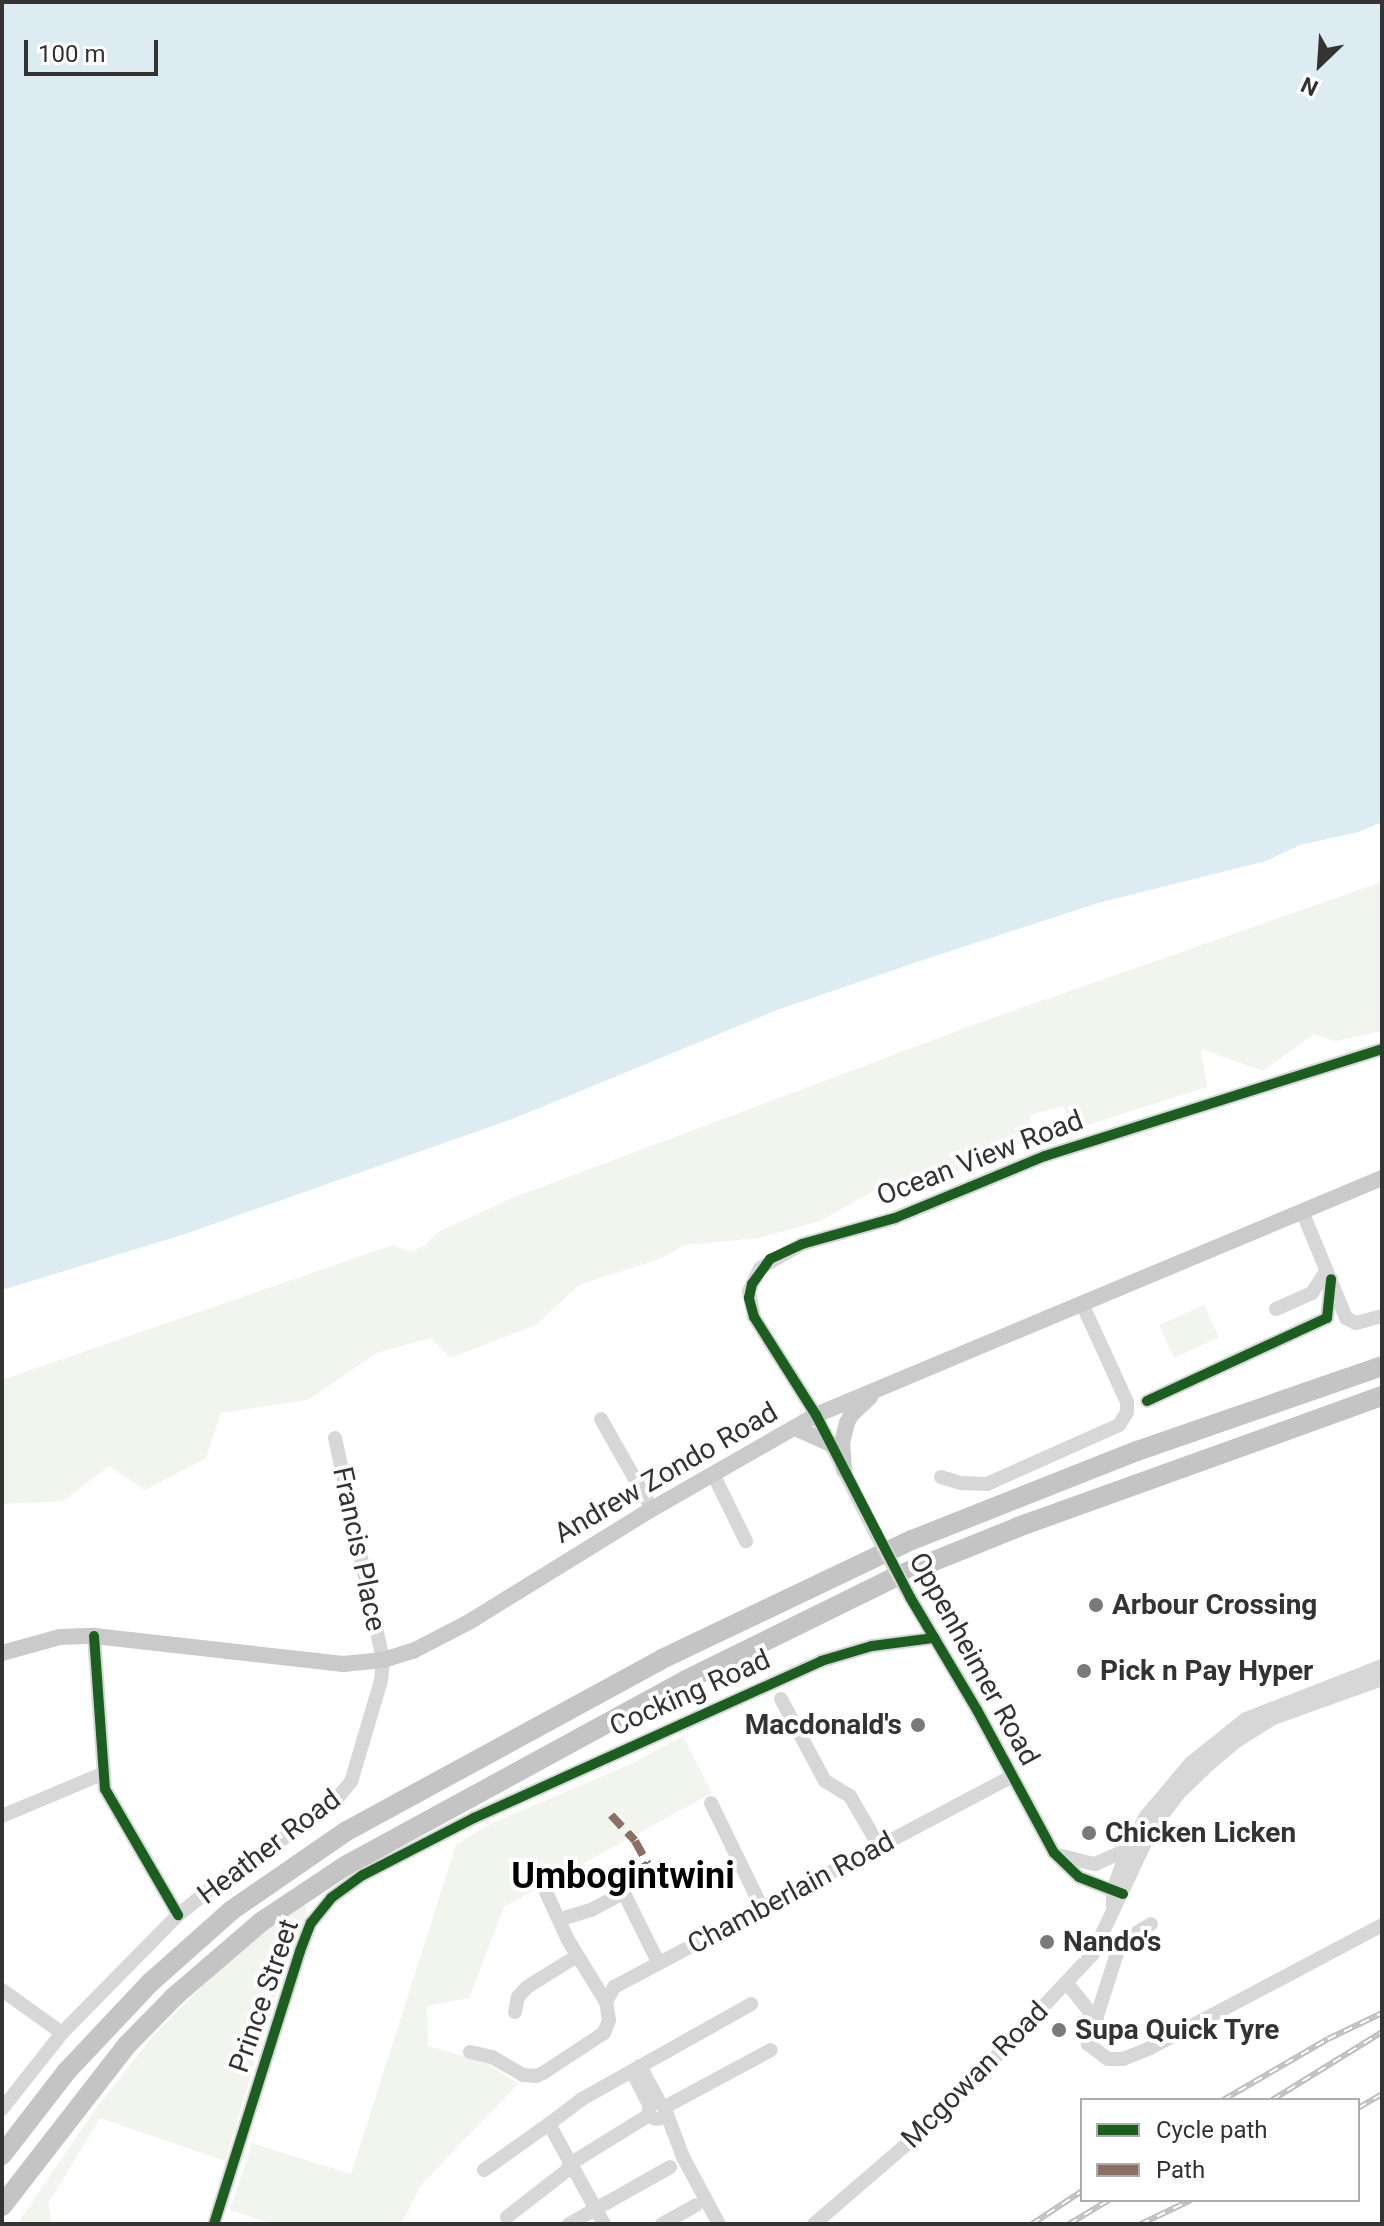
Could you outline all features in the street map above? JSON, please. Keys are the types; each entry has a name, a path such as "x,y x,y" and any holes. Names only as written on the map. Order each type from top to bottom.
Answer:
{"highway":[{"path":"2,2155 67,2071 173,1960 281,1873 345,1832 662,1659 912,1540 1137,1451 1382,1366"},
{"path":"2,2206 127,2045 213,1960 261,1922 345,1866 686,1680 897,1576 1033,1521 1382,1396"},
{"path":"6,2224 59,2143 77,2108"}],"main road":[{"name":"Andrew Zondo Road","path":"2,1653 60,1637 94,1636 315,1662 383,1660 442,1638 652,1509 816,1415 1083,1306 1382,1178"},
{"path":"844,1470 842,1443 847,1423 851,1415 877,1390"},
{"path":"795,1428 831,1444"}],"street":[{"name":"Ocean View Road","path":"816,1415 750,1307 752,1284 760,1268 770,1259 829,1234 895,1218 937,1203 1045,1156 1382,1049"},
{"path":"1302,1211 1349,1320 1360,1323 1382,1316"},
{"path":"1276,1309 1312,1293 1329,1274"},
{"path":"1147,1401 1327,1318 1329,1274"},
{"path":"941,1477 961,1483 987,1484 1119,1425 1127,1412 1127,1402 1083,1306"},
{"name":"Oppenheimer Road","path":"816,1415 910,1597 1054,1853 1079,1877 1118,1892"},
{"path":"601,1419 652,1509"},
{"name":"Francis Place","path":"335,1438 383,1660"},
{"path":"713,1474 746,1541"},
{"path":"94,1636 102,1774 108,1798 178,1915"},
{"name":"Cocking Road","path":"474,1818 821,1661 872,1646 934,1638"},
{"name":"Heather Road","path":"2,2109 62,2033 178,1915 223,1879 339,1800 351,1782 381,1681 383,1660"},
{"path":"1118,1892 1128,1849 1170,1785 1227,1731 1267,1709 1382,1666"},
{"path":"1118,1892 1167,1808 1238,1740 1271,1719 1382,1679"},
{"path":"781,1699 825,1781 850,1796 879,1846"},
{"path":"2,1816 102,1774"},
{"name":"Chamberlain Road","path":"606,2002 614,1987 658,1962 1013,1776"},
{"path":"711,1803 762,1908"},
{"name":"Prince Street","path":"214,2224 311,1923 345,1886 474,1818"},
{"path":"1054,1853 1095,1864 1128,1849"},
{"path":"561,1919 591,1910 621,1888 658,1962"},
{"path":"470,2052 492,2057 523,2075 536,2076 604,2033 609,2020 606,2002 577,1956 546,1892"},
{"name":"Mcgowan Road","path":"814,2224 942,2114 1067,1983 1092,1955 1118,1892"},
{"path":"1151,1924 1128,1938 1118,1950 1088,2044 1114,2060 1137,2054 1382,1925"},
{"path":"515,2012 518,1997 527,1987 577,1956"},
{"path":"1067,1983 1097,2021"},
{"path":"2,1990 62,2033"},
{"path":"484,2170 582,2099 751,2004"},
{"path":"507,2217 566,2171 570,2164 658,2110 771,2050"},
{"path":"636,2069 719,2224"},
{"path":"549,2124 604,2224"},
{"path":"569,2224 670,2167"},
{"path":"662,2224 695,2206"}],"shaded area":[{"path":"2,2 1382,2 1382,822 1359,832 1300,845 1266,861 1098,903 926,959 777,1010 515,1118 182,1235 2,1290"},
{"path":"1382,882 1382,1031 1336,1041 1314,1034 1263,1071 1201,1049 1207,1087 1075,1129 1063,1106 1030,1115 1031,1139 897,1198 881,1187 820,1221 759,1238 685,1245 662,1258 579,1285 536,1325 450,1358 431,1338 377,1353 308,1400 221,1413 206,1458 145,1490 109,1466 63,1501 2,1504 2,1380 393,1245 411,1252 424,1246 438,1232 512,1198 981,1022"},
{"path":"1204,1305 1219,1337 1174,1358 1159,1325"},
{"path":"683,1736 712,1793 504,1907 469,1998 427,2006 428,2046 487,2063 518,2084 421,2185 401,2224 274,2224 230,2210 252,2143 351,2174 456,1845 486,1826 633,1763"},
{"path":"303,1901 307,1912 276,1994 225,2161 100,2118 48,2204 52,2224 17,2224 97,2107 153,2036 222,1966"}],"railway":[{"path":"1226,2098 1328,2039 1382,2013"},
{"path":"1275,2098 1382,2032"},
{"path":"1360,2107 1382,2094"},
{"path":"1032,2224 1080,2192"},
{"path":"1069,2224 1106,2202"},
{"path":"1141,2224 1187,2202"}],"marked path":[{"path":"611,1815 635,1841 648,1864 619,1883"}],"cycle path":[{"path":"1123,1894 1079,1877 1054,1853 977,1710 910,1597 816,1415 754,1317 749,1298 752,1284 770,1259 802,1244 895,1218 1045,1156 1382,1049"},
{"path":"1147,1401 1327,1318 1331,1279"},
{"path":"94,1636 105,1789 178,1915"},
{"path":"214,2224 300,1951 311,1923 331,1898 363,1875 474,1818 821,1661 872,1646 934,1638"}],"place":[{"name":"Arbour Crossing","path":"1096,1605"},
{"name":"Pick n Pay Hyper","path":"1084,1671"},
{"name":"Macdonald's","path":"918,1725"},
{"name":"Chicken Licken","path":"1089,1833"},
{"name":"Nando's","path":"1047,1942"},
{"name":"Supa Quick Tyre","path":"1059,2030"}],"district":[{"name":"Umbogintwini","path":"623,1877"}]}
